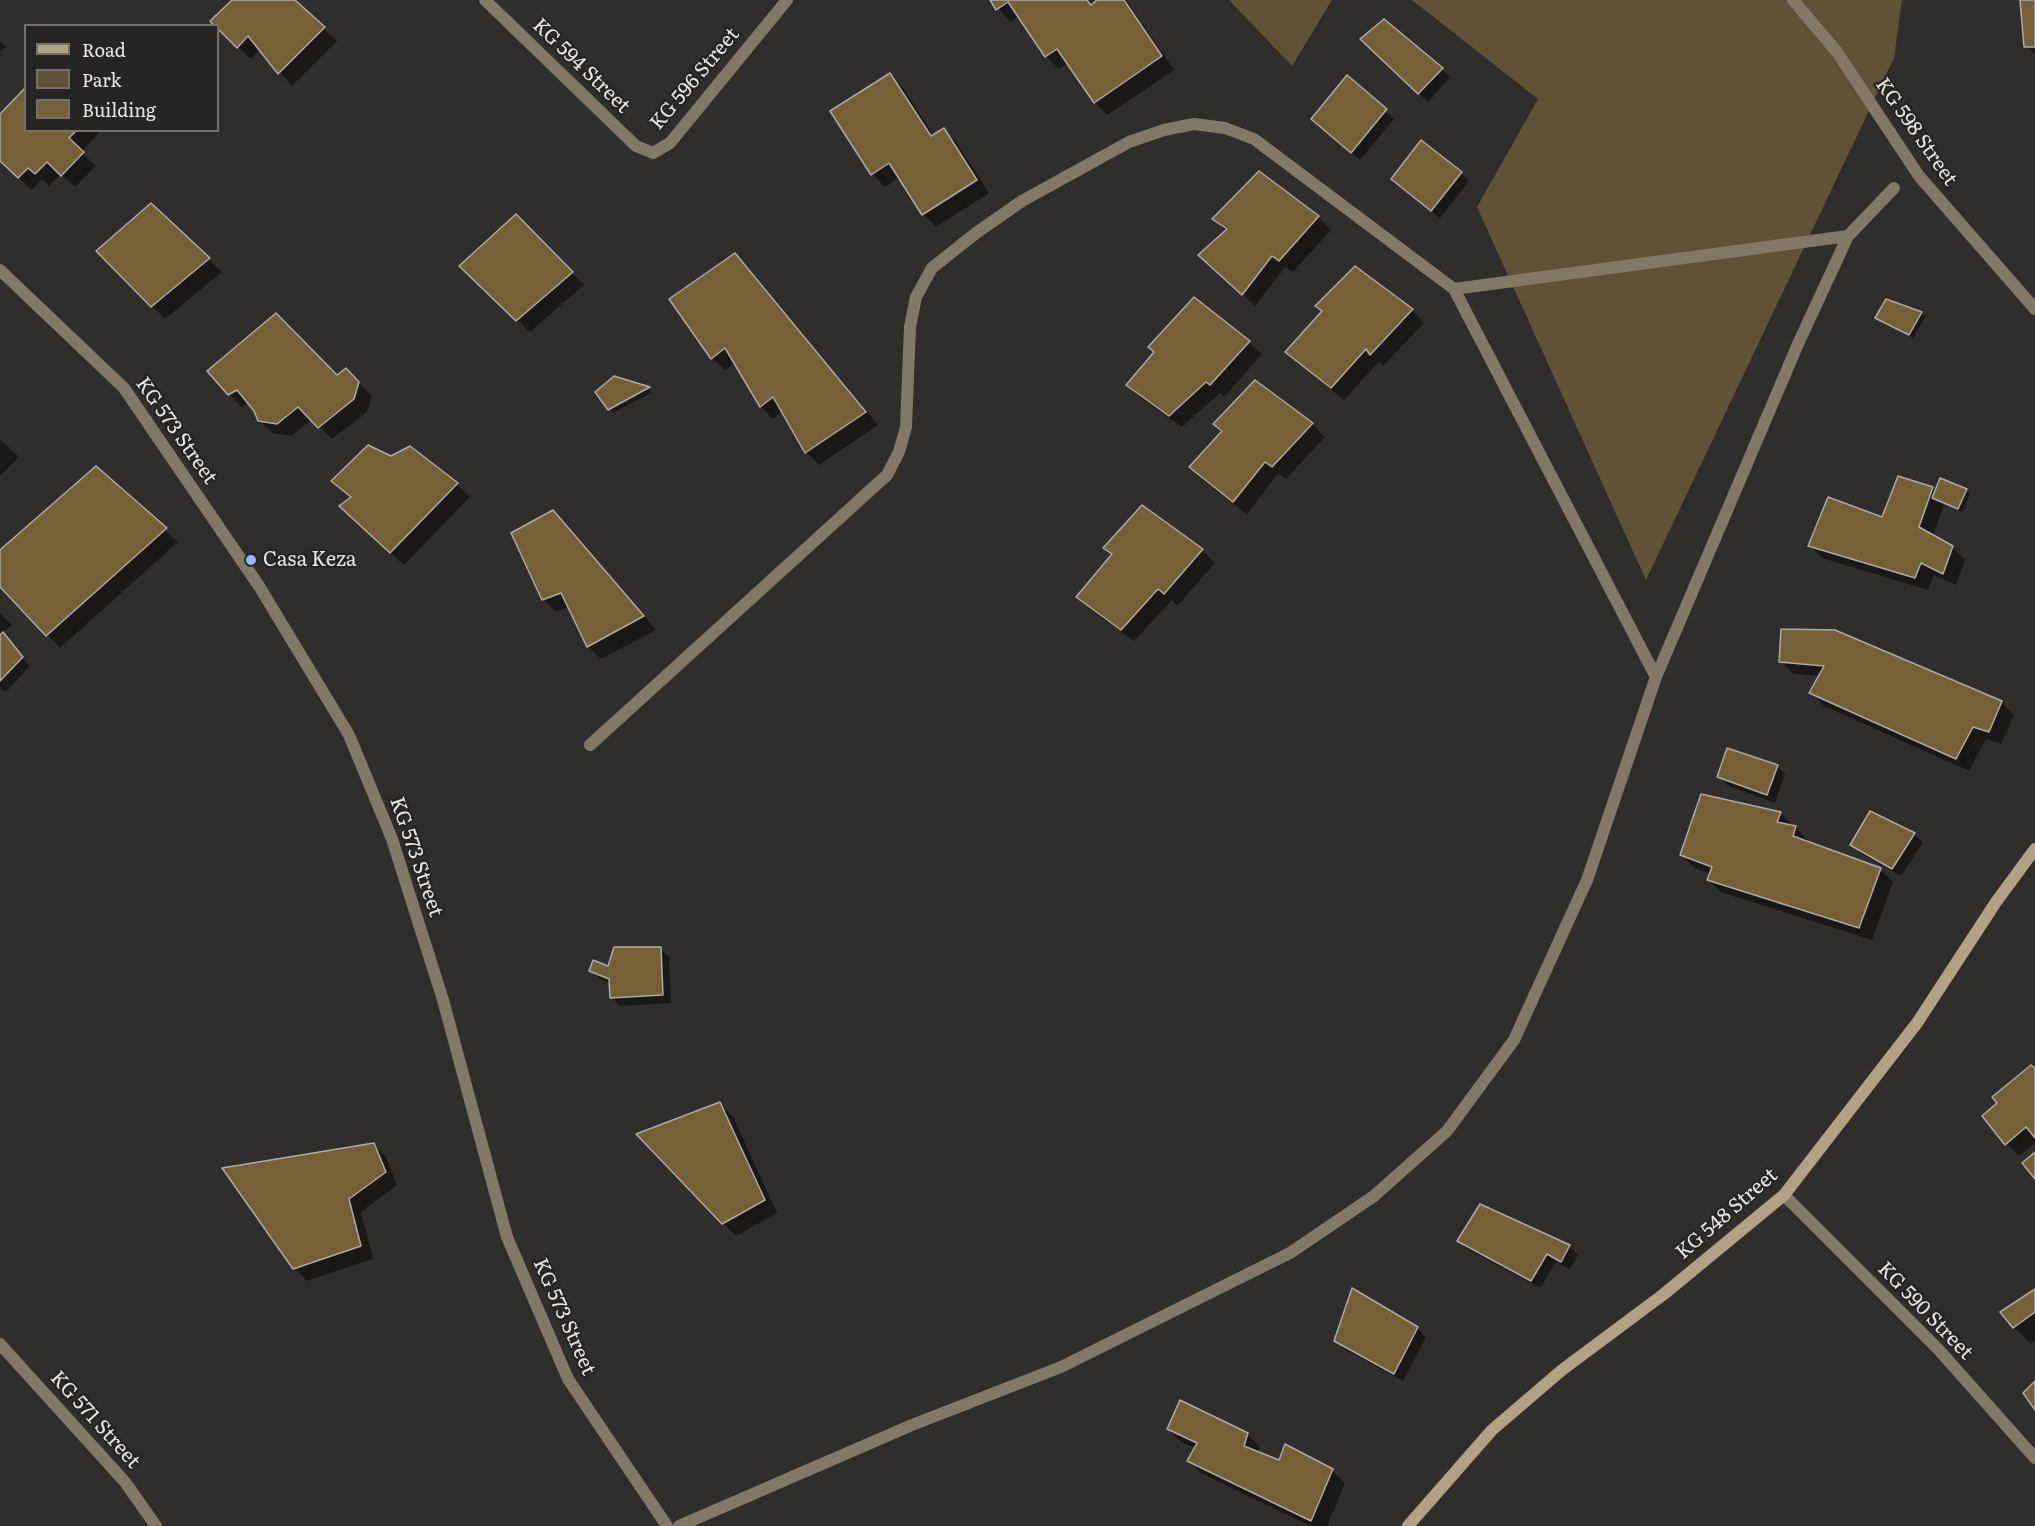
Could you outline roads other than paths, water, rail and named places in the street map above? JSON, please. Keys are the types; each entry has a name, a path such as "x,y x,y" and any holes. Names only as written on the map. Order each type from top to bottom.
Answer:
{"street":[{"name":"KG 594 Street","path":"485,0 636,146 653,153"},
{"name":"KG 596 Street","path":"653,153 670,143 787,0"},
{"name":"KG 598 Street","path":"1793,0 1838,52 1918,176 2035,309"},
{"path":"591,745 887,475 899,452 906,427 910,327 916,297 932,268 976,233 1022,201 1130,142 1164,130 1194,124 1225,128 1254,139 1454,290 1656,677"},
{"path":"679,1526 912,1425 1060,1367 1290,1253 1374,1196 1447,1131 1514,1040 1587,880 1656,677 1798,344 1848,236 1894,188"},
{"path":"1454,290 1848,236"},
{"name":"KG 573 Street","path":"0,270 124,388 259,586 349,735 393,839 440,989 507,1237 568,1379 667,1526"},
{"name":"KG 548 Street","path":"1408,1526 1492,1431 1562,1370 1664,1294 1784,1195 1917,1023 1996,902 2035,849"},
{"name":"KG 590 Street","path":"1784,1195 1938,1349 2035,1458"},
{"name":"KG 571 Street","path":"0,1344 125,1482 156,1526"}],"place":[{"name":"Casa Keza","path":"251,560"}]}
